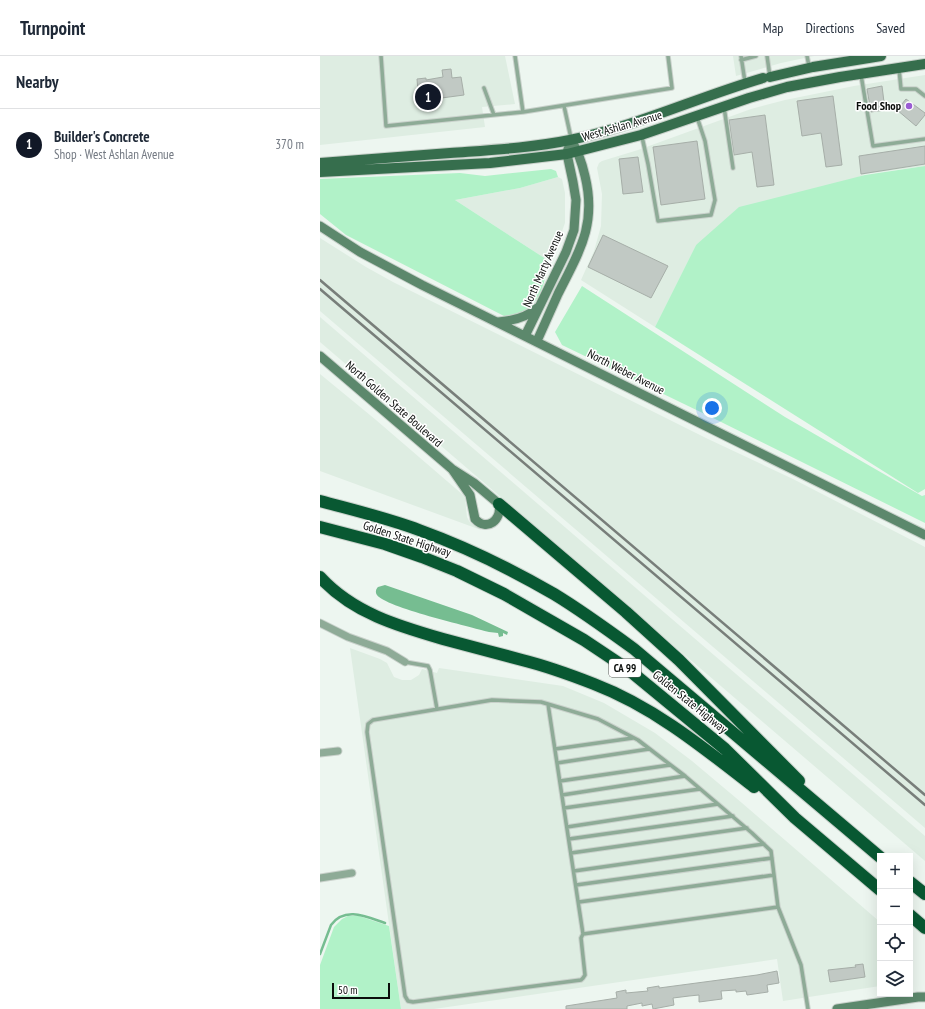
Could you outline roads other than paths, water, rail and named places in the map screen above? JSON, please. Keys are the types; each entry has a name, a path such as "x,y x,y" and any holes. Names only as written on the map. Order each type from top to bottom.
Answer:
{"highway":[{"name":"Golden State Highway","path":"320,501 419,530 508,569 554,594 634,649 877,854"},
{"path":"499,504 626,612 679,660 791,772 826,812"},
{"name":"Golden State Highway","path":"320,527 385,544 422,556 504,594 584,640 629,670 725,748 795,818 879,889"},
{"path":"320,577 340,595 380,619 404,628 524,660 595,684 623,697 651,712 675,728 795,818"},
{"path":"913,884 925,894"},
{"path":"913,918 925,928"}],"main road":[{"name":"West Ashlan Avenue","path":"320,163 485,150 571,140 639,122 767,77 875,56"},
{"name":"West Ashlan Avenue","path":"320,172 490,163 567,154 641,135 724,106 787,87 823,79 925,64"},
{"path":"724,106 731,96 767,77"},
{"name":"North Marty Avenue","path":"537,341 581,247 588,227 589,198 586,181 578,152 571,140"},
{"name":"North Marty Avenue","path":"525,336 570,241 575,220 575,191 567,154 571,140"},
{"name":"North Weber Avenue","path":"320,226 360,252 422,285 925,535"},
{"path":"497,322 520,318 533,311 541,304"},
{"name":"North Golden State Boulevard","path":"320,356 452,469 474,482 499,504 500,513 495,521 486,524 477,521 473,516 470,494 452,469"},
{"path":"838,1009 925,997"}],"street":[{"path":"320,623 348,637 387,651 406,662"},
{"path":"320,753 338,751"},
{"path":"320,878 352,873"}],"lane":[{"path":"381,56 386,126 494,116 672,88 668,56"},
{"path":"514,56 523,112"},
{"path":"746,84 741,58 756,56"},
{"path":"767,56 767,77"},
{"path":"807,56 810,68"},
{"path":"898,68 901,89 916,89 925,96"},
{"path":"861,74 873,146 925,139"},
{"path":"484,88 494,116"},
{"path":"564,106 571,140"},
{"path":"724,106 733,168"},
{"path":"641,135 648,164 658,221 711,215 715,200 705,140 697,116"},
{"path":"406,662 428,666 437,709"},
{"path":"548,704 579,902 583,934 581,938 585,974 584,978 581,980 413,1002 408,1000 404,988 367,732 368,724 373,720 492,700 541,702 548,704 598,719 633,738 685,776 764,844 771,851 778,907 801,965 808,1009"},
{"path":"555,749 633,738"},
{"path":"557,763 649,749"},
{"path":"560,782 670,765"},
{"path":"562,795 685,776"},
{"path":"564,808 700,789"},
{"path":"567,827 718,804"},
{"path":"569,839 733,816"},
{"path":"571,853 747,828"},
{"path":"574,871 764,844"},
{"path":"576,884 772,858"},
{"path":"579,902 774,875"},
{"path":"583,934 778,907"}],"waterway":[{"path":"320,954 331,925 343,916 349,914 364,916 385,923"}],"railway":[{"path":"320,280 925,795"},
{"path":"320,289 925,805"}],"place":[{"name":"Builder's Concrete","path":"428,97"},
{"name":"Food Shop","path":"909,106"}]}
